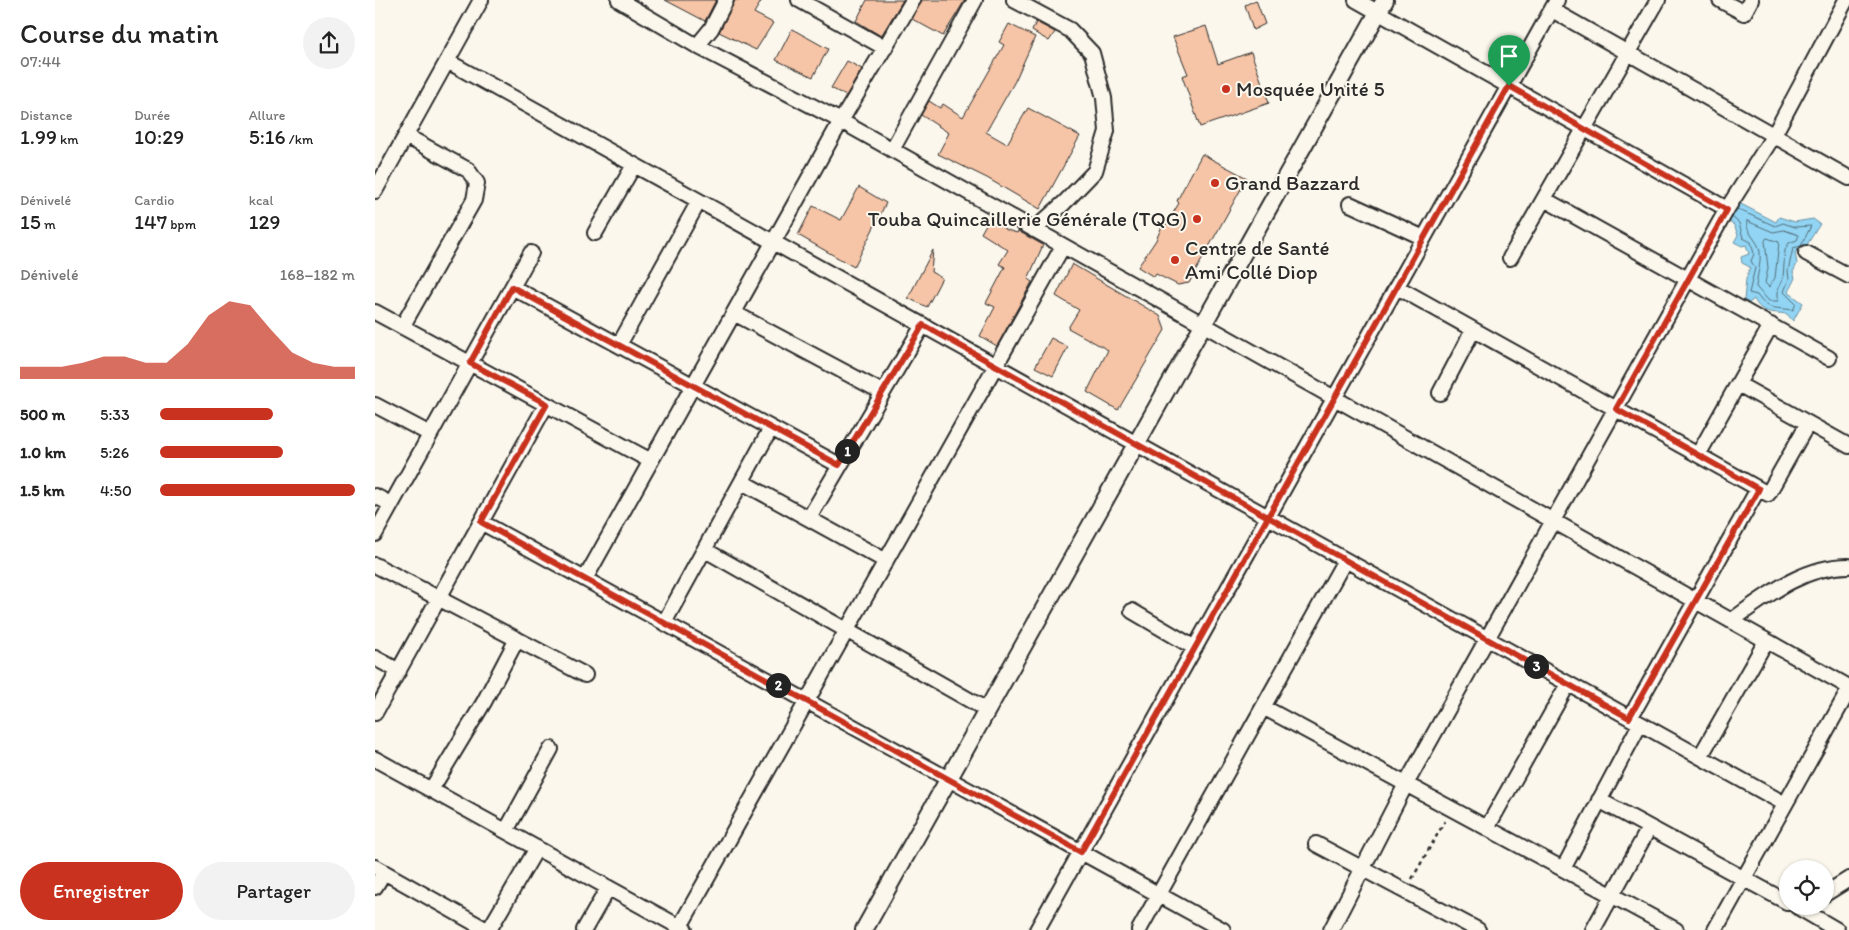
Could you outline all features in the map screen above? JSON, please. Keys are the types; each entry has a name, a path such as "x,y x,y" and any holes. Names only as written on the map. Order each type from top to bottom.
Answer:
{"street":[{"path":"375,191 481,0"},
{"path":"619,0 697,46 841,121 1695,600 1849,689 1715,930"},
{"path":"697,46 711,29 726,0"},
{"path":"799,0 821,5 885,48"},
{"path":"585,579 841,121 913,0"},
{"path":"892,150 975,0"},
{"path":"1015,0 1070,30 1092,53 1104,98 1107,131 1095,171 1034,230"},
{"path":"1356,0 1381,6 1509,86 1727,210"},
{"path":"1510,258 1658,0"},
{"path":"1720,0 1744,12 1751,0"},
{"path":"1331,930 1406,784 1727,210 1774,135 1846,0"},
{"path":"1037,930 1555,5 1628,53 1849,178"},
{"path":"864,930 1381,6"},
{"path":"447,61 1785,804"},
{"path":"402,327 474,200 477,183 468,170 406,136"},
{"path":"595,233 634,165"},
{"path":"1544,199 1829,358"},
{"path":"619,345 699,201"},
{"path":"1350,204 1424,238"},
{"path":"375,759 681,929 1063,246"},
{"path":"1806,252 1849,276"},
{"path":"375,534 531,254"},
{"path":"512,287 839,465"},
{"path":"1397,287 1768,494 1807,423"},
{"path":"375,312 651,461"},
{"path":"734,313 882,392"},
{"path":"809,518 923,325"},
{"path":"1698,455 1771,325"},
{"path":"1439,393 1473,330"},
{"path":"1738,384 1849,446"},
{"path":"375,404 431,434"},
{"path":"375,714 547,404"},
{"path":"665,623 771,428"},
{"path":"742,482 886,561"},
{"path":"1563,869 1599,800 1635,721 1695,600 1759,489"},
{"path":"375,496 391,504"},
{"path":"481,522 1223,930"},
{"path":"705,550 987,710"},
{"path":"1139,930 1345,560"},
{"path":"375,565 585,674"},
{"path":"1731,621 1788,582 1838,566 1849,566"},
{"path":"1132,611 1195,648"},
{"path":"431,790 484,702 517,638"},
{"path":"1700,757 1767,641"},
{"path":"375,658 399,671"},
{"path":"1487,828 1568,684"},
{"path":"1263,707 1676,930"},
{"path":"506,831 551,748"},
{"path":"1599,800 1743,880 1779,897"},
{"path":"1593,930 1649,828"},
{"path":"1316,844 1478,930"},
{"path":"375,887 379,869 488,930 537,848"},
{"path":"1834,888 1849,879"},
{"path":"584,930 608,888"},
{"path":"1812,915 1837,930"}],"path":[{"path":"1405,891 1451,809"}],"water":[{"path":"1735,201 1776,222 1779,217 1795,222 1813,219 1820,224 1803,251 1795,252 1797,264 1793,272 1795,278 1788,292 1803,303 1793,321 1787,314 1764,310 1754,299 1749,303 1744,300 1746,279 1750,267 1742,263 1741,257 1749,254 1746,245 1742,246 1734,242 1738,235 1734,225 1727,221"}],"building":[{"path":"665,0 716,0 705,21"},
{"path":"735,0 762,0 754,13 773,23 756,50 719,32"},
{"path":"867,0 903,0 881,36 856,21"},
{"path":"922,0 965,0 943,36 912,19"},
{"path":"1256,0 1265,24 1253,30 1245,5"},
{"path":"1036,22 1055,32 1049,41 1032,31"},
{"path":"1009,24 1035,37 1015,81 986,132 1007,144 1028,108 1080,136 1040,209 987,178 938,154 949,133 921,115 929,101 940,108 943,104 963,117 1004,45 999,42"},
{"name":"Mosquée Unité 5","path":"1206,26 1218,64 1251,52 1269,103 1200,127 1182,76 1188,74 1173,37"},
{"path":"792,29 828,49 813,77 776,60"},
{"path":"847,61 862,69 846,96 831,88"},
{"path":"1202,154 1247,178 1189,283 1178,285 1156,274 1154,277 1138,267 1156,240 1163,224 1166,225 1179,203 1177,201"},
{"path":"859,187 886,203 854,267 798,235 813,206 841,220"},
{"path":"989,219 1007,230 1017,233 1018,231 1043,245 1028,279 1032,282 997,346 980,336 995,307 986,303 1005,267 999,264 1008,250 981,233"},
{"path":"933,250 931,272 942,278 927,307 908,298"},
{"path":"1072,264 1160,316 1165,330 1118,410 1087,392 1108,350 1068,328 1079,310 1056,296"},
{"path":"1051,338 1068,347 1053,376 1035,367"}],"place":[{"name":"Mosquée Unité 5","path":"1226,89"},
{"name":"Grand Bazzard","path":"1215,183"},
{"name":"Touba Quincaillerie Générale (TQG)","path":"1197,219"},
{"name":"Centre de Santé Ami Collé Diop","path":"1175,260"}],"route":[{"path":"1509,86 1268,517 923,325 839,465 512,287 470,363 547,404 481,522 1081,852 1268,517 1629,718 1759,489 1616,409 1727,210 1509,86"}]}
